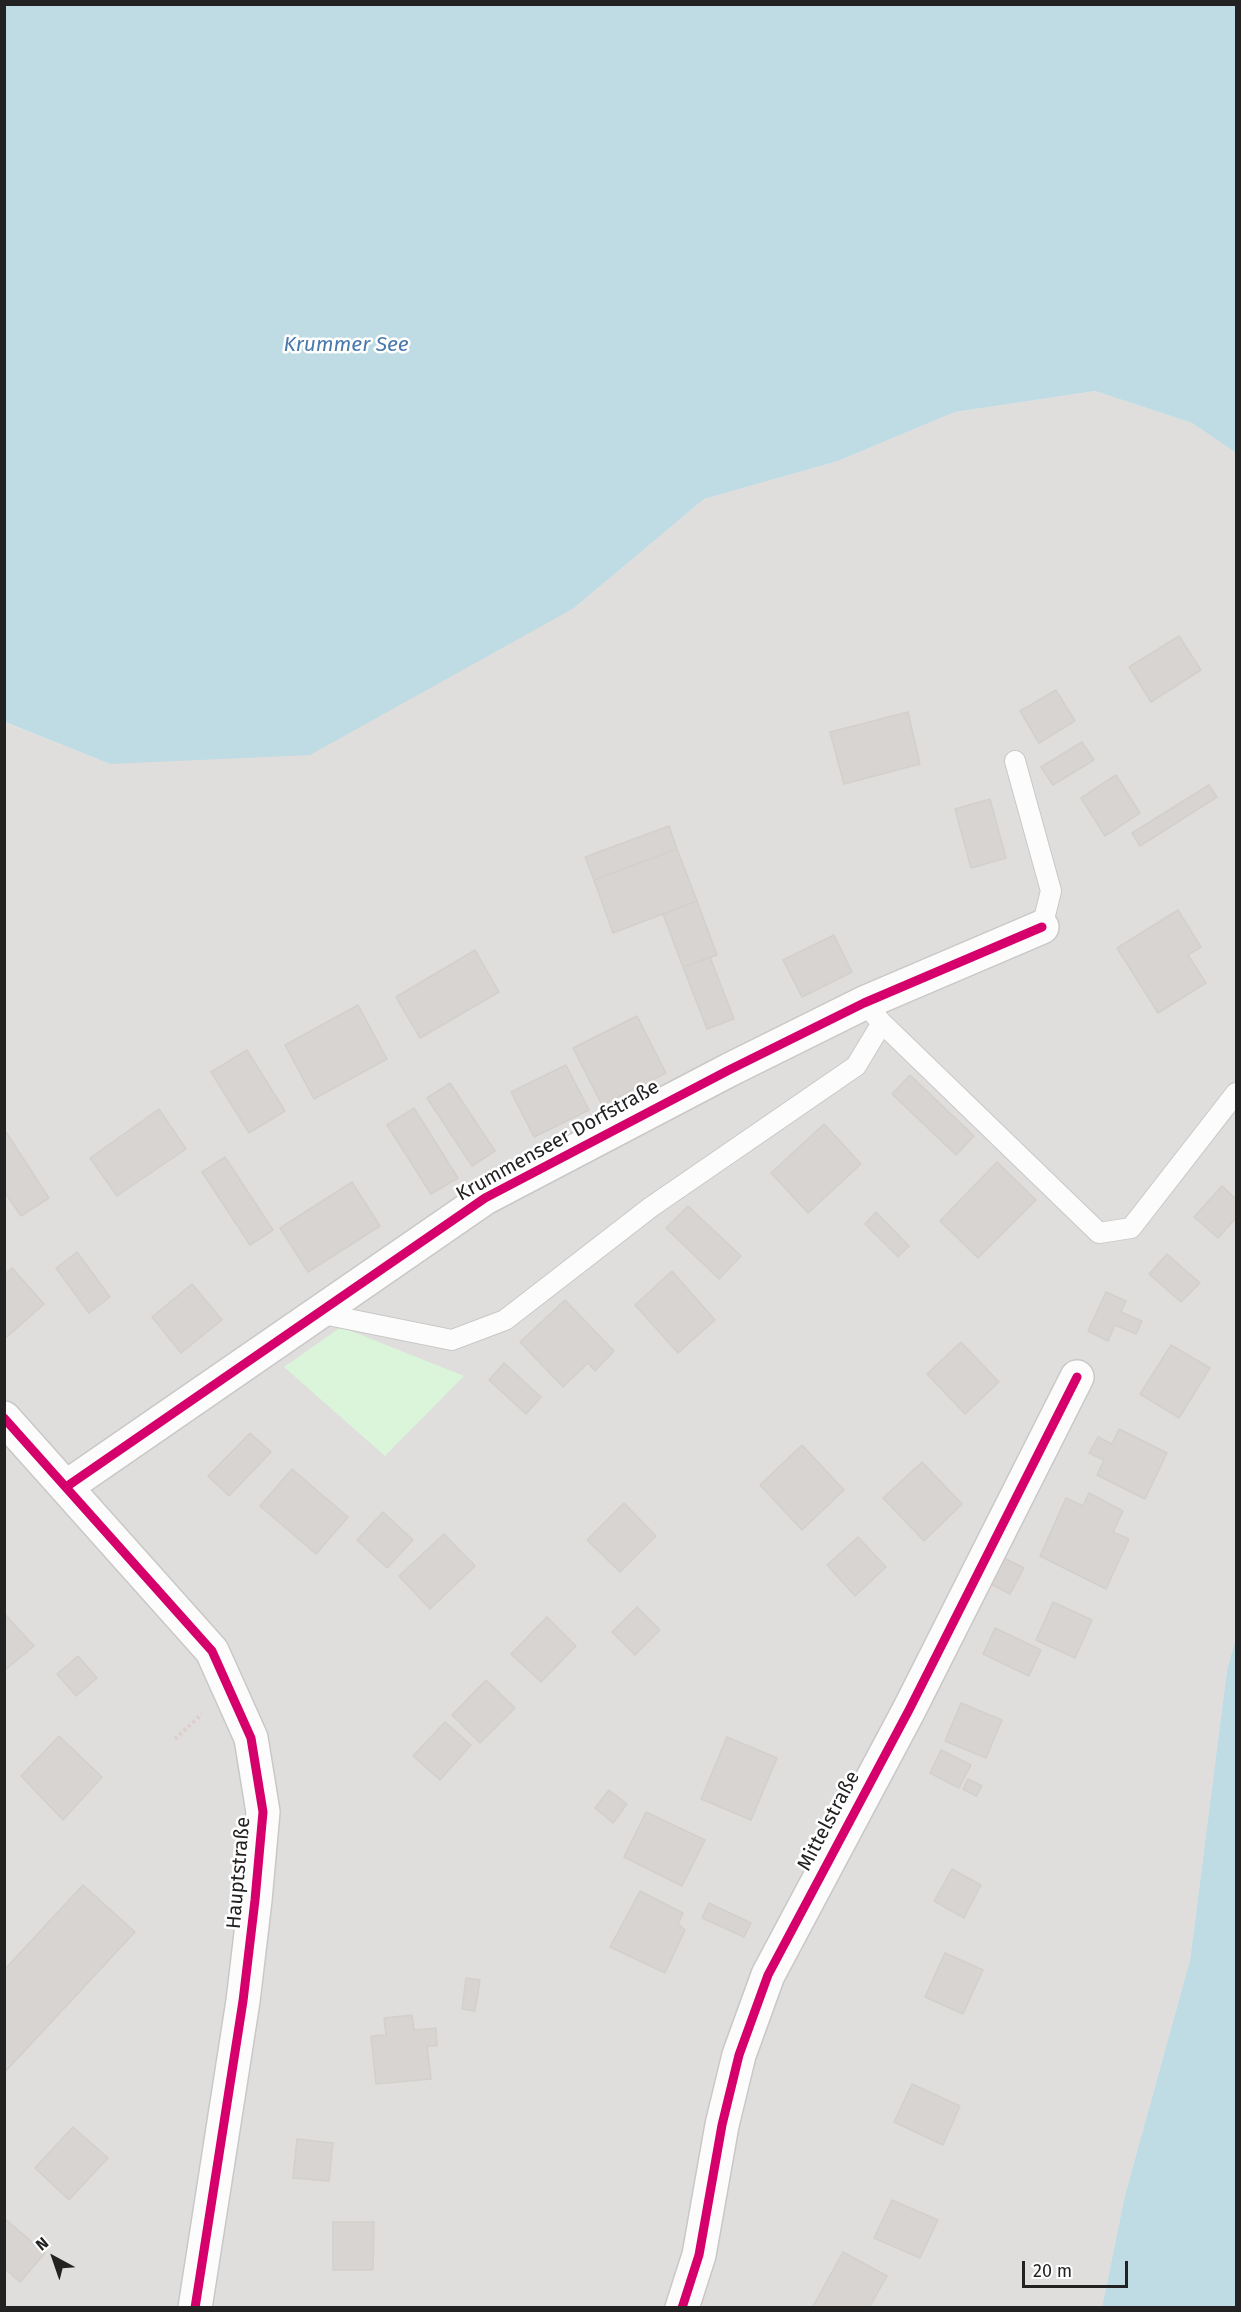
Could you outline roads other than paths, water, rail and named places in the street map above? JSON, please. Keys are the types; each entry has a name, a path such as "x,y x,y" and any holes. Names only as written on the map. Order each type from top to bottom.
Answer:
{"street":[{"name":"Krummenseer Dorfstraße","path":"66,1487 485,1198 729,1070 873,1013 1042,927"},
{"name":"Mittelstraße","path":"682,2307 699,2255 722,2125 736,2067 768,1975 909,1710 1077,1377"},
{"name":"Hauptstraße","path":"4,1418 212,1651 251,1738 263,1812 257,1878 244,1989 195,2307"}],"lane":[{"path":"1015,761 1051,891 1042,927"},
{"path":"318,1313 452,1340 505,1320 651,1206 856,1066 873,1013 1099,1233 1131,1228 1236,1094"}],"water":[{"name":"Krummer See","path":"4,5 1236,5 1236,453 1192,423 1095,391 955,412 838,461 704,499 574,608 310,755 110,764 5,722"},
{"path":"1236,1637 1236,2307 1102,2307 1125,2195 1190,1960 1227,1670"}]}
